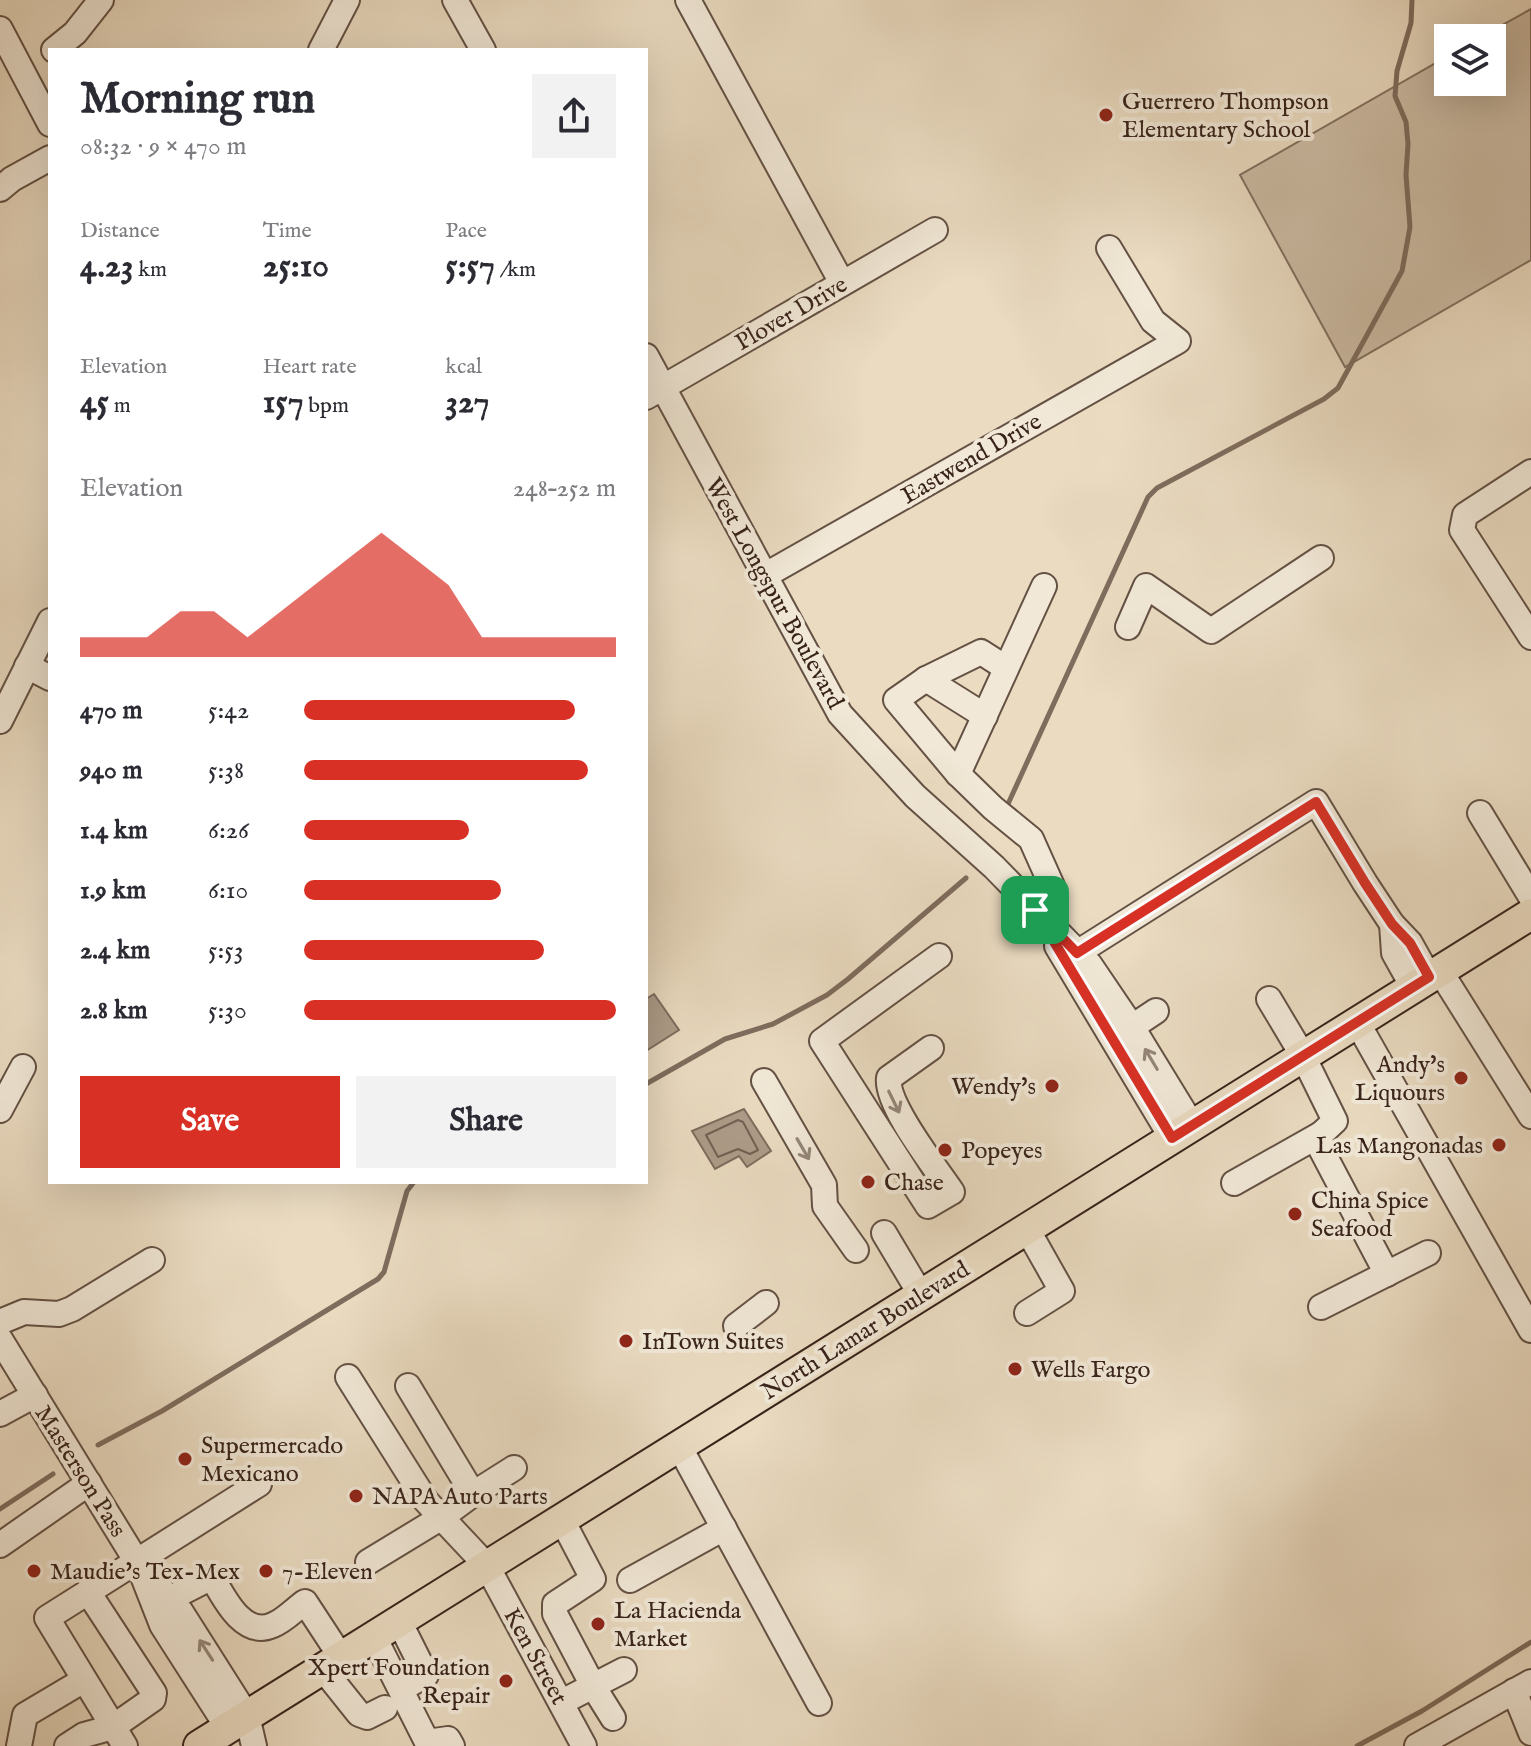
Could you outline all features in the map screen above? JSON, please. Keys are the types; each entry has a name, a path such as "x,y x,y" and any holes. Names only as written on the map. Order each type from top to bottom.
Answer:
{"main road":[{"name":"North Lamar Boulevard","path":"199,1746 1531,914"}],"street":[{"path":"57,48 75,33 101,0"},
{"path":"322,48 347,0"},
{"path":"455,0 482,48"},
{"path":"688,0 842,283"},
{"path":"0,29 48,120"},
{"path":"23,73 48,55"},
{"path":"0,189 48,159"},
{"name":"Plover Drive","path":"654,392 935,230"},
{"name":"Eastwend Drive","path":"764,576 1178,341 1153,321 1109,248"},
{"name":"West Longspur Boulevard","path":"648,365 654,392 764,576 840,714 915,796 973,848 1090,965 1132,1027 1182,1132"},
{"path":"1531,472 1465,515 1462,530 1531,637"},
{"path":"1128,627 1146,586 1211,631 1321,558"},
{"path":"958,774 1044,586"},
{"path":"0,721 48,625"},
{"path":"1006,668 981,652 926,679 896,700 958,774 1031,839 1052,886"},
{"path":"27,666 48,677"},
{"path":"926,679 985,716"},
{"path":"1077,953 1316,802 1392,924 1410,943 1427,978 1531,1116"},
{"path":"1480,813 1531,897"},
{"name":"West Longspur Boulevard","path":"1035,910 1182,1132"},
{"path":"931,1048 889,1078 887,1088 894,1104 952,1192 928,1206 822,1041 939,956"},
{"path":"1234,1183 1321,1134 1335,1121 1303,1056 1269,999"},
{"path":"1132,1027 1156,1011"},
{"path":"1357,1022 1531,1330"},
{"path":"0,1110 23,1067"},
{"path":"764,1081 824,1185 825,1206 856,1250"},
{"path":"1321,1134 1320,1147 1387,1274"},
{"path":"1027,1229 1062,1291 1027,1313"},
{"path":"884,1233 921,1295"},
{"path":"1321,1307 1428,1253"},
{"path":"0,1322 24,1312 59,1314 72,1309 152,1260"},
{"path":"736,1326 766,1303"},
{"name":"Masterson Pass","path":"0,1339 137,1562 181,1612 238,1722"},
{"name":"Ken Street","path":"348,1377 426,1501 487,1566 584,1746"},
{"path":"408,1386 473,1494"},
{"path":"0,1414 35,1395"},
{"path":"679,1446 819,1703"},
{"path":"368,1562 514,1468"},
{"path":"0,1545 89,1483"},
{"path":"119,1737 47,1618 259,1484"},
{"path":"562,1520 593,1579 560,1599 555,1604 555,1614 613,1718"},
{"path":"630,1580 724,1528"},
{"name":"Masterson Pass","path":"137,1562 162,1625 238,1722"},
{"path":"169,1599 212,1577 237,1615 258,1627 272,1626 305,1602 359,1714 367,1717 426,1675 387,1629"},
{"path":"88,1592 154,1693 153,1699 119,1737"},
{"path":"562,1702 624,1670"},
{"path":"19,1746 25,1715 84,1680"},
{"path":"1417,1746 1522,1686 1531,1733"},
{"path":"393,1699 427,1742 448,1739 452,1746"},
{"path":"238,1722 254,1746"},
{"path":"67,1746 84,1735 119,1737"}],"shaded area":[{"path":"1531,9 1531,260 1345,367 1240,175 1434,64 1434,96 1506,96 1504,24"}],"water":[{"path":"654,994 679,1030 648,1050 648,998"},
{"path":"744,1109 771,1151 747,1167 739,1156 715,1169 692,1131"}],"waterway":[{"path":"1008,804 1148,497 1157,488 1324,399 1338,388 1402,271 1410,227 1406,175 1408,144 1406,122 1395,96 1397,71 1411,23 1412,0"},
{"path":"648,1083 725,1039 773,1024 827,995 966,878"},
{"path":"98,1445 162,1411 378,1279 384,1272 407,1191 412,1184"},
{"path":"0,1509 53,1474"},
{"path":"1357,1746 1422,1711 1531,1642"}],"place":[{"name":"Guerrero Thompson Elementary School","path":"1106,115"},
{"name":"Andy's Liquours","path":"1461,1078"},
{"name":"Wendy's","path":"1052,1086"},
{"name":"Las Mangonadas","path":"1499,1145"},
{"name":"Popeyes","path":"945,1150"},
{"name":"Chase","path":"868,1182"},
{"name":"China Spice Seafood","path":"1295,1214"},
{"name":"InTown Suites","path":"626,1341"},
{"name":"Wells Fargo","path":"1015,1369"},
{"name":"Supermercado Mexicano","path":"185,1459"},
{"name":"NAPA Auto Parts","path":"356,1496"},
{"name":"Maudie's Tex-Mex","path":"34,1571"},
{"name":"7-Eleven","path":"266,1571"},
{"name":"La Hacienda Market","path":"598,1624"},
{"name":"Xpert Foundation Repair","path":"506,1681"}],"route":[{"path":"1316,802 1365,883 1392,924 1410,943 1429,977 1172,1138 1035,910 1077,953 1316,802"}]}
